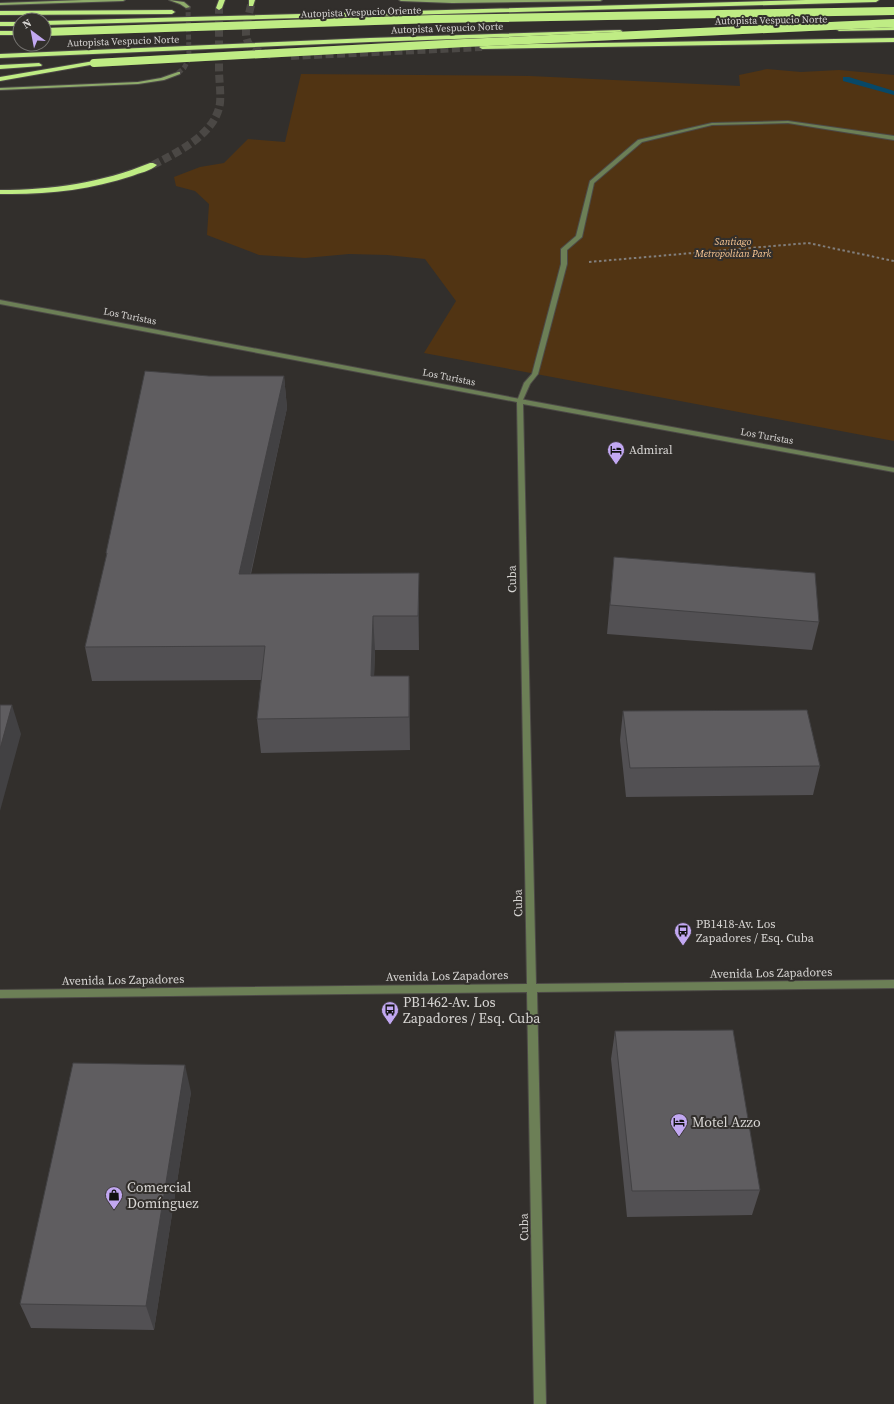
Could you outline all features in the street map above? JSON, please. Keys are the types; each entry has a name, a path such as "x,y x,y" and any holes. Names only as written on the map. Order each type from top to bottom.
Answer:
{"highway":[{"path":"219,8 222,0"},
{"name":"Autopista Vespucio Norte","path":"52,23 876,0"},
{"name":"Autopista Vespucio Oriente","path":"52,32 442,19 894,11"},
{"path":"0,13 160,12 311,15"},
{"path":"0,67 497,41 894,23"},
{"path":"0,24 12,24"},
{"name":"Autopista Vespucio Norte","path":"0,56 401,39 638,32 894,28"},
{"path":"0,33 12,33"},
{"path":"482,47 894,40"},
{"path":"0,79 94,63"},
{"path":"0,192 35,191 80,186 121,177 153,165"}],"street":[{"path":"0,4 123,0"},
{"path":"171,0 182,2 188,6"},
{"path":"401,0 452,2 600,0"},
{"path":"0,89 131,84 162,79 178,73"},
{"path":"520,401 527,383 535,374 564,264 564,249 579,237 592,182 640,141 712,124 788,122 894,138"},
{"name":"Los Turistas","path":"0,302 520,401 894,470"},
{"name":"Cuba","path":"520,401 540,1404"},
{"name":"Avenida Los Zapadores","path":"0,994 894,984"}],"path":[{"path":"564,264 808,244 894,261"}],"green space":[{"name":"Santiago Metropolitan Park","path":"767,69 801,72 839,70 894,75 894,441 424,353 456,301 425,259 387,255 349,254 305,258 259,255 207,235 209,204 195,191 176,186 174,177 200,167 224,163 248,139 285,142 301,74 530,76 740,86 739,75"}],"building":[{"path":"145,371 209,376 284,376 239,574 419,573 418,616 373,616 371,676 409,676 409,717 257,719 265,646 85,647 107,553"},
{"path":"614,557 815,573 819,622 610,605"},
{"path":"0,705 12,705 0,749"},
{"path":"807,710 820,766 630,768 623,711"},
{"name":"Motel Azzo","path":"733,1030 760,1190 632,1191 615,1031"},
{"name":"Comercial Domínguez","path":"73,1063 185,1065 146,1306 20,1304"}],"waterway":[{"path":"846,79 894,93"}],"tunnel":[{"path":"251,5 247,23 246,38 253,48 271,55"},
{"path":"178,73 184,68 189,59 188,7"},
{"path":"153,165 194,141 204,133 217,114 220,103 219,8"},
{"path":"291,56 482,47"}],"place":[{"name":"Admiral","path":"616,465"},
{"name":"PB1418-Av. Los Zapadores / Esq. Cuba","path":"683,946"},
{"name":"PB1462-Av. Los Zapadores / Esq. Cuba","path":"390,1025"},
{"name":"Motel Azzo","path":"679,1137"},
{"name":"Comercial Domínguez","path":"114,1210"}]}
